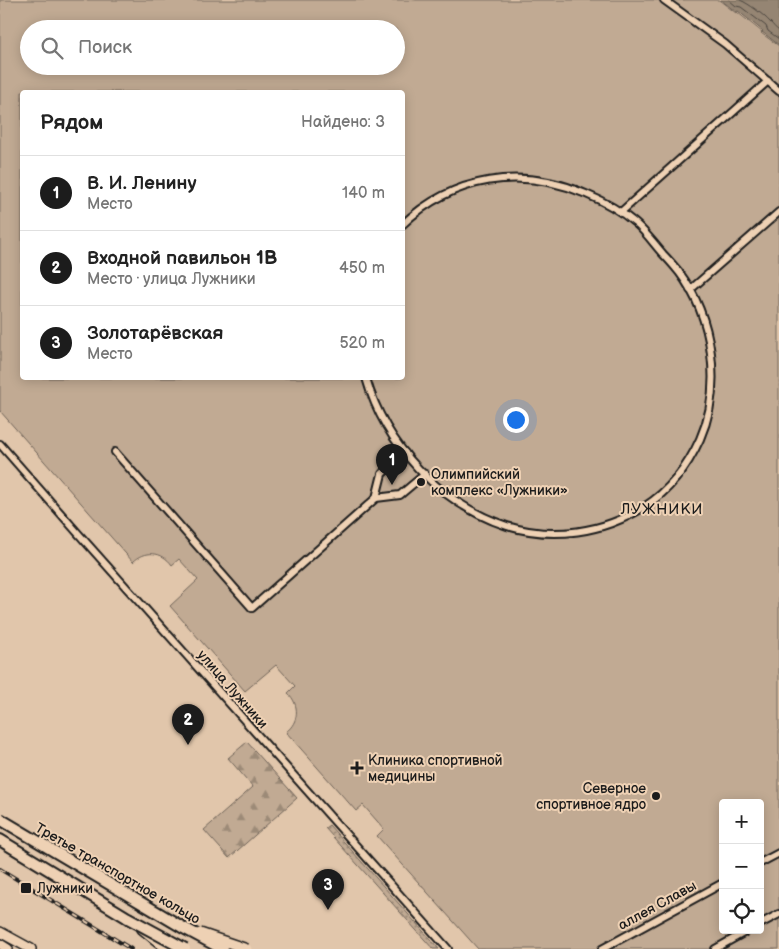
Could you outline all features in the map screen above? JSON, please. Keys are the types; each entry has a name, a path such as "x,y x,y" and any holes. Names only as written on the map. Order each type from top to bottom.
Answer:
{"main road":[{"name":"Третье транспортное кольцо","path":"0,819 182,927 223,949"},
{"path":"0,840 128,918 185,949"},
{"path":"128,918 167,949"},
{"path":"182,927 247,949"},
{"path":"0,932 31,949"},
{"path":"0,944 8,949"}],"street":[{"path":"664,0 726,44 779,91"},
{"path":"620,212 768,81"},
{"path":"367,380 381,417 405,453 425,474 458,502 477,514 492,521 528,531 560,533 594,529 622,519 646,506 665,490 688,462 702,434 709,411 712,381 710,348 702,319 690,290 679,272 637,224 620,212 598,199 567,187 532,179 506,178 470,184 450,192 414,214 405,222"},
{"path":"690,290 779,212"},
{"name":"улица Лужники","path":"0,444 448,949"},
{"path":"115,452 252,608 376,498 382,474 405,453"},
{"path":"376,498 400,495 425,474"},
{"path":"764,861 779,853"},
{"name":"аллея Славы","path":"602,949 719,885"},
{"path":"764,922 779,914"},
{"path":"715,949 742,934"}],"green space":[{"name":"Олимпийский комплекс «Лужники»","path":"0,0 719,0 779,46 779,949 478,949 377,836 384,829 363,805 356,811 286,732 296,718 295,703 288,693 295,686 276,665 245,691 170,606 198,580 179,559 172,565 168,560 158,555 148,554 133,562 0,411"},
{"path":"247,742 297,798 229,858 204,830 253,787 228,758"},
{"path":"329,825 439,949 433,949 325,828"}],"water":[{"path":"721,0 779,0 779,45 738,11 736,12"}],"railway":[{"path":"0,869 131,949"}],"place":[{"name":"Олимпийский комплекс «Лужники»","path":"421,482"},
{"name":"В. И. Ленину","path":"392,485"},
{"name":"Входной павильон 1B","path":"188,745"},
{"name":"Клиника спортивной медицины","path":"357,768"},
{"name":"Северное спортивное ядро","path":"656,796"},
{"name":"Лужники","path":"26,888"},
{"name":"Золотарёвская","path":"328,910"}],"district":[{"name":"ЛУЖНИКИ","path":"662,509"}]}
